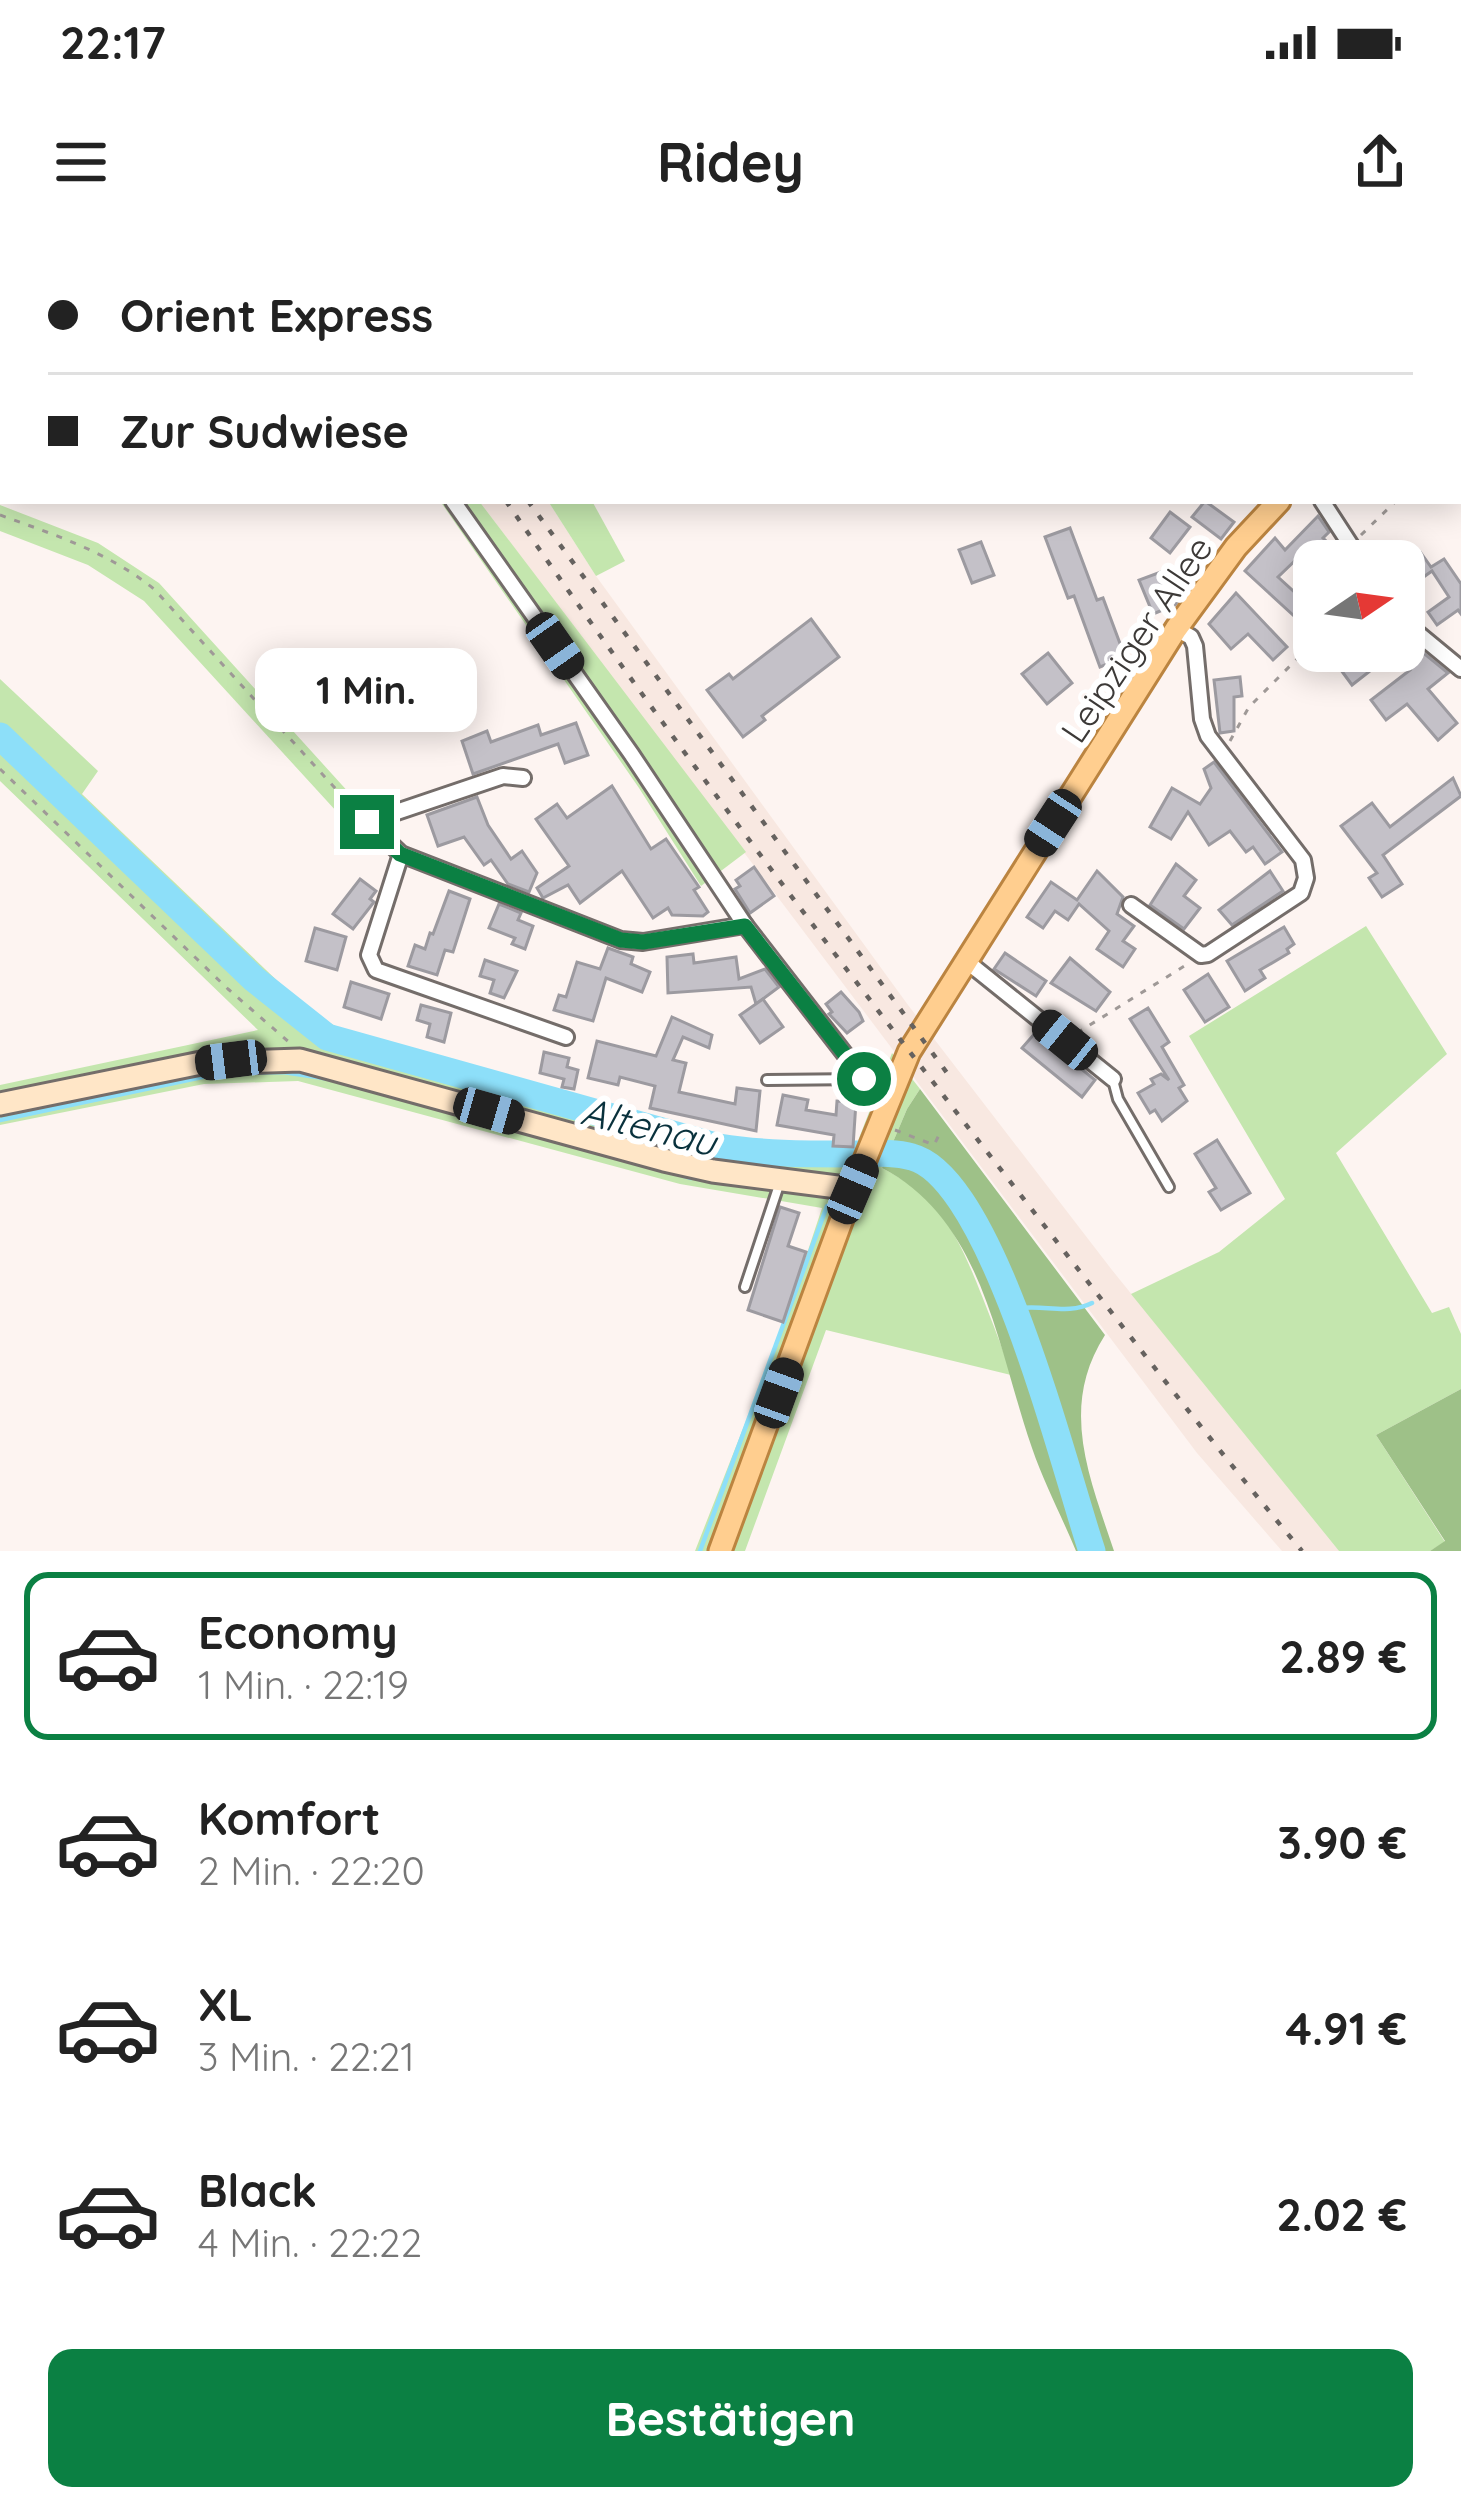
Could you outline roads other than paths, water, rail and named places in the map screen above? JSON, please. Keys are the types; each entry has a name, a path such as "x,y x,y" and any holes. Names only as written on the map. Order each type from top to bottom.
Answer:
{"main road":[{"name":"Leipziger Allee","path":"720,1551 853,1189 883,1130 890,1097 914,1043 1176,629 1236,547 1276,504"}],"street":[{"path":"455,504 632,755 745,926 864,1079 890,1097"},
{"path":"1324,504 1348,540"},
{"path":"1131,905 1201,955 1300,893 1306,878 1303,860 1208,736 1195,646 1191,637 1176,629"},
{"path":"1425,639 1461,669"},
{"path":"367,822 503,776 523,778"},
{"path":"353,808 400,854 621,940 643,942 745,926"},
{"path":"400,854 369,955 376,970 566,1037"},
{"path":"965,960 1113,1079"},
{"path":"0,1104 201,1064 300,1060 664,1160 853,1189"}],"lane":[{"path":"767,1080 864,1079"},
{"path":"1113,1079 1118,1099 1169,1187"},
{"path":"745,1287 781,1181"}],"waterway":[{"name":"Altenau","path":"0,736 254,979 327,1037 719,1147 897,1154 912,1157 942,1177 971,1217 1023,1333 1092,1551"},
{"path":"0,1120 221,1073 283,1072 330,1079 585,1149"},
{"path":"672,1172 691,1178"},
{"path":"700,1551 827,1206"},
{"path":"1014,1309 1073,1309 1092,1303"}],"railway":[{"path":"508,504 799,906 1302,1551"},
{"path":"530,504 950,1077"}]}
